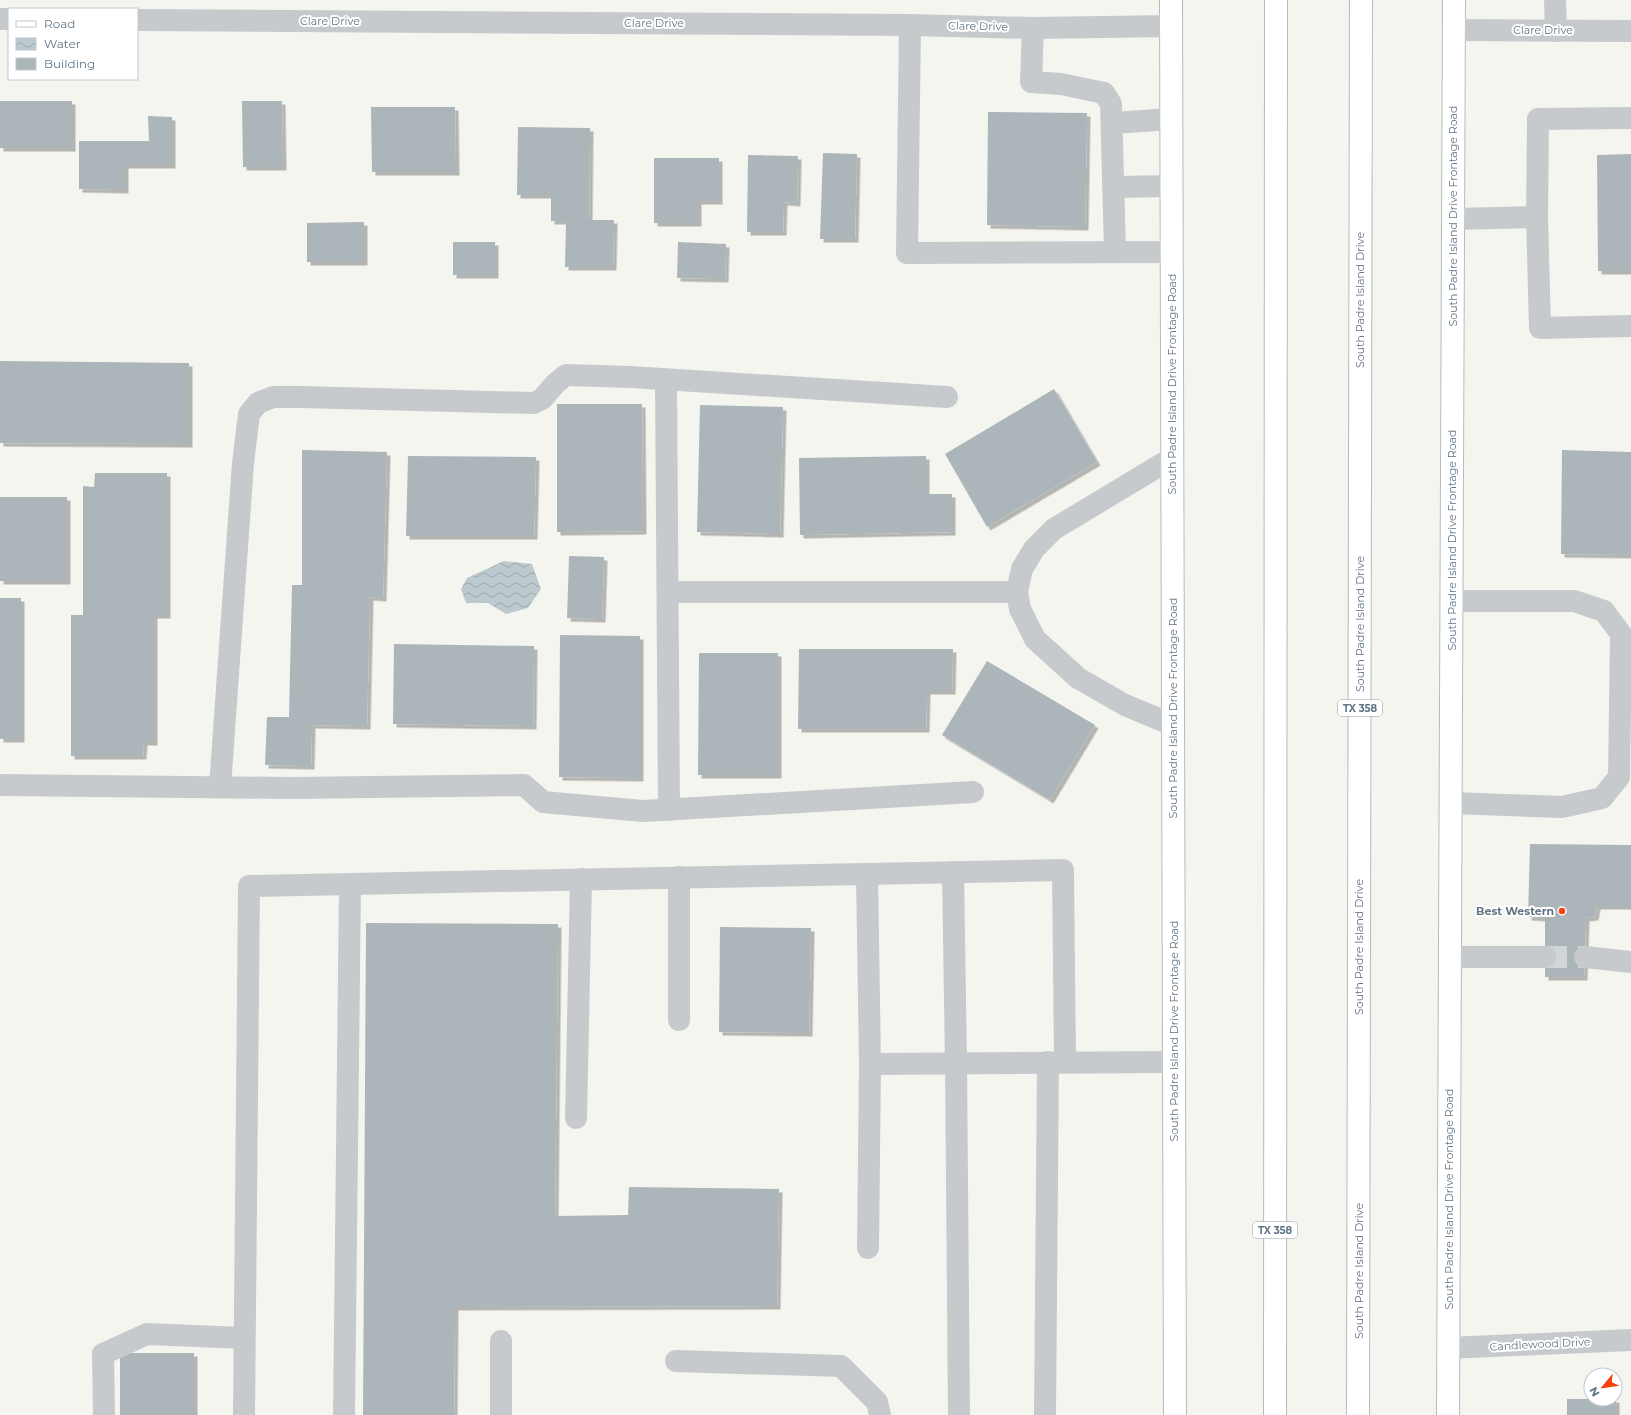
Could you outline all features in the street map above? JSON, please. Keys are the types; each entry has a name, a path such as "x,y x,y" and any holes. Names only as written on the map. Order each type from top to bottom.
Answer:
{"main road":[{"name":"South Padre Island Drive Frontage Road","path":"1171,0 1175,1415"},
{"name":"TX 358","path":"1275,1415 1276,0"},
{"name":"South Padre Island Drive","path":"1358,1415 1360,0"},
{"name":"South Padre Island Drive Frontage Road","path":"1448,1415 1454,0"}],"street":[{"path":"1555,0 1556,31"},
{"name":"Clare Drive","path":"138,20 910,25 1033,28 1171,26"},
{"path":"910,25 907,253 1171,252"},
{"path":"1033,28 1031,82 1061,84 1104,93 1111,104 1115,252"},
{"name":"Clare Drive","path":"1454,30 1631,31"},
{"path":"1631,118 1538,119 1537,217 1540,328 1631,326"},
{"path":"1112,123 1171,119"},
{"path":"1114,187 1171,186"},
{"path":"1453,219 1537,217"},
{"path":"220,787 243,463 248,414 258,403 273,397 286,397 534,403 542,399 556,383 566,375 947,397"},
{"path":"666,380 669,810"},
{"path":"1172,458 1054,529 1034,549 1022,569 1017,592 1020,609 1035,639 1078,678 1125,705 1173,725"},
{"path":"668,592 1017,592"},
{"path":"1451,803 1562,807 1602,798 1619,777 1621,634 1604,611 1574,601 1452,601"},
{"path":"0,785 220,787 524,785 543,802 644,811 973,792"},
{"path":"244,1415 249,886 1063,870 1045,1415"},
{"path":"953,872 959,1415"},
{"path":"867,874 870,1064 868,1248"},
{"path":"679,877 679,1020"},
{"path":"576,1118 581,879"},
{"path":"344,1415 350,884"},
{"path":"1450,957 1545,957"},
{"path":"1585,957 1631,962"},
{"path":"870,1064 1174,1062"},
{"path":"104,1415 103,1354 147,1334 244,1338"},
{"name":"Candlewood Drive","path":"1448,1348 1631,1340"},
{"path":"501,1342 501,1415"},
{"path":"676,1361 841,1366 877,1402 880,1415"}],"water":[{"path":"504,561 532,564 541,589 528,608 506,614 488,603 466,603 461,589 467,578"}],"building":[{"path":"0,101 72,101 72,148 0,148"},
{"path":"242,101 282,101 283,167 243,167"},
{"path":"371,107 455,107 456,172 372,172"},
{"path":"988,112 1087,113 1085,227 987,225"},
{"path":"148,116 172,117 172,165 125,165 125,190 79,189 79,141 149,141"},
{"path":"518,127 590,128 589,220 614,220 613,267 565,267 566,221 551,221 551,195 517,195"},
{"path":"823,153 857,154 855,239 820,239"},
{"path":"1631,154 1631,271 1598,271 1597,155"},
{"path":"748,155 798,156 797,203 784,202 783,232 747,232"},
{"path":"654,158 719,158 719,201 698,201 698,223 654,223"},
{"path":"364,222 364,262 307,262 307,223"},
{"path":"453,242 495,242 495,275 453,275"},
{"path":"678,242 726,244 725,279 677,278"},
{"path":"0,361 189,363 189,444 0,443"},
{"path":"1054,389 1097,462 987,527 945,454"},
{"path":"557,404 642,404 643,531 557,532"},
{"path":"700,405 783,407 780,534 697,532"},
{"path":"302,450 387,452 383,598 370,597 367,726 312,725 311,766 265,765 267,717 289,717 292,585 302,585"},
{"path":"1562,450 1631,452 1631,555 1561,554"},
{"path":"408,456 536,457 534,536 406,536"},
{"path":"926,456 926,494 952,494 952,532 800,535 799,458"},
{"path":"95,473 167,473 167,615 154,615 154,742 144,742 143,756 71,756 71,615 83,615 83,486 94,487"},
{"path":"0,497 67,497 67,581 0,581"},
{"path":"569,556 604,557 602,619 567,618"},
{"path":"0,598 21,598 21,739 0,739"},
{"path":"560,635 640,636 640,778 559,777"},
{"path":"394,644 534,646 533,726 393,724"},
{"path":"799,649 953,649 952,691 927,691 926,729 798,729"},
{"path":"699,653 778,653 778,775 698,775"},
{"path":"987,661 1095,725 1050,800 942,735"},
{"name":"Best Western","path":"1530,844 1631,845 1631,906 1597,906 1595,917 1586,918 1584,977 1545,977 1545,918 1528,917"},
{"path":"366,923 558,924 555,1216 628,1215 629,1187 779,1189 777,1306 455,1307 454,1415 363,1415"},
{"path":"720,927 811,928 809,1033 719,1032"},
{"path":"120,1353 194,1353 194,1415 120,1415"},
{"path":"1567,1399 1583,1399 1583,1407 1616,1407 1616,1415 1567,1415"}],"tunnel":[{"path":"1545,957 1585,957"}],"place":[{"name":"Best Western","path":"1562,911"}]}
